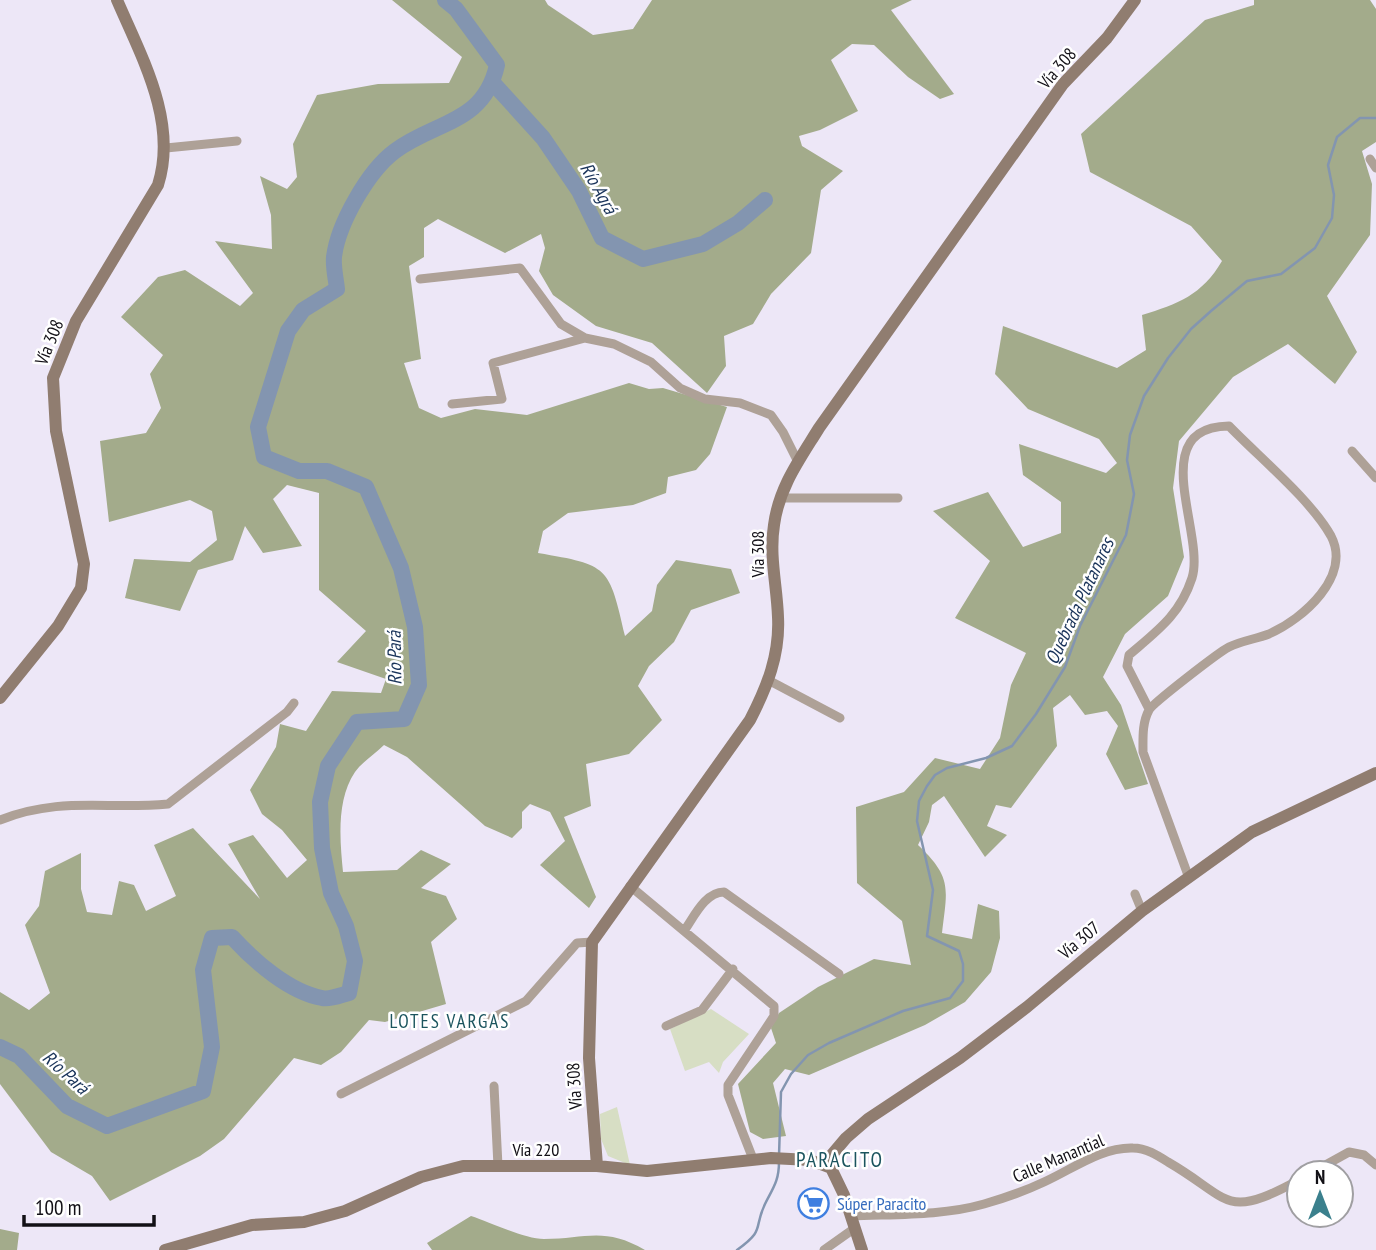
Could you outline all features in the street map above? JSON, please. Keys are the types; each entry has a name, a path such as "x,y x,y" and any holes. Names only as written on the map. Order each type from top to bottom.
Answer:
{"street":[{"name":"Vía 308","path":"0,698 58,626 81,589 84,564 56,431 53,378 76,321 158,185 166,148 153,89 117,0"},
{"name":"Vía 308","path":"597,1167 589,1058 592,942 750,720 770,681 777,645 772,538 780,498 798,462 1063,83 1107,38 1136,0"},
{"path":"166,148 237,141"},
{"path":"1370,159 1376,168"},
{"path":"419,279 520,268 561,324 585,338 614,344 652,362 680,388 705,400 740,403 771,415 798,462"},
{"path":"452,404 502,399 493,363 585,338"},
{"path":"1149,709 1127,666 1129,656 1177,613 1193,575 1193,542 1182,483 1182,464 1194,439 1213,426 1229,426 1318,518 1332,538 1337,557 1333,579 1310,605 1272,632 1227,648 1149,709 1142,731 1143,752 1189,878"},
{"path":"1352,451 1376,478"},
{"path":"780,498 898,498"},
{"path":"770,681 840,718"},
{"path":"0,820 24,810 77,803 151,806 168,804 287,712 294,703"},
{"name":"Vía 307","path":"824,1164 846,1138 868,1119 921,1086 998,1029 1142,911 1264,824 1376,773"},
{"path":"630,886 662,916 733,970 774,1006 774,1016 728,1084 728,1095 753,1159"},
{"path":"684,931 708,898 715,892 724,892 839,974"},
{"path":"1135,894 1142,911"},
{"path":"341,1094 526,1001 577,943 592,942"},
{"path":"666,1026 702,1010 733,970"},
{"path":"494,1086 498,1167"},
{"name":"Calle Manantial","path":"853,1222 982,1204 1047,1181 1100,1154 1123,1148 1149,1151 1232,1204 1265,1198 1285,1187"},
{"path":"1336,1159 1349,1152 1364,1155 1376,1165"},
{"name":"Vía 220","path":"165,1250 252,1225 304,1222 345,1211 443,1169 597,1167 647,1171 771,1158 824,1164"},
{"path":"824,1164 834,1175 862,1250"},
{"path":"824,1250 853,1222"}],"green space":[{"path":"392,0 545,0 548,5 593,35 633,29 652,0 912,0 891,10 954,94 940,99 908,77 874,45 852,44 831,60 858,111 820,130 799,136 802,146 843,171 821,190 811,253 771,294 753,324 724,336 726,366 707,393 652,343 596,326 553,295 539,271 545,248 541,234 505,253 438,219 424,228 424,257 409,266 421,359 404,363 419,408 441,418 475,409 527,415 629,383 649,389 663,388 727,407 710,454 696,470 668,477 666,493 633,505 568,513 543,531 538,553 579,561 602,573 615,595 625,636 652,611 657,585 676,560 731,569 740,593 691,610 674,642 649,666 638,686 662,720 629,754 586,764 591,806 564,817 596,897 589,908 540,865 565,841 550,812 530,804 522,812 522,828 512,838 485,826 407,757 384,745 361,765 349,783 342,808 340,834 343,872 397,870 421,850 451,864 421,888 446,896 457,919 431,942 446,1004 385,1022 369,1020 341,1052 321,1065 294,1058 224,1139 200,1156 110,1201 92,1176 51,1152 0,1084 0,992 29,1010 50,993 25,925 39,906 45,871 81,853 81,889 87,912 112,915 119,881 134,885 146,911 176,896 154,845 193,828 260,899 228,844 253,835 287,878 307,860 282,830 262,814 250,790 276,747 280,724 306,731 332,691 381,693 386,679 337,662 366,631 319,590 319,493 287,485 273,499 302,546 263,553 245,526 233,560 198,570 180,611 125,598 134,559 190,562 217,540 212,511 190,500 109,522 100,441 146,433 161,408 150,374 163,355 121,317 158,277 185,270 240,306 253,293 215,241 272,249 271,215 260,176 287,189 297,177 293,144 317,95 378,84 449,83 462,57"},
{"path":"1254,0 1370,0 1376,9 1376,142 1362,151 1372,184 1370,235 1327,296 1357,352 1335,384 1288,344 1233,377 1179,441 1173,488 1184,557 1168,596 1125,634 1103,677 1121,705 1148,784 1125,790 1106,754 1118,726 1107,711 1085,715 1070,695 1053,708 1057,746 1011,808 996,805 987,826 1007,835 985,857 944,796 932,805 929,822 918,845 937,866 945,885 942,933 972,939 978,904 999,911 1000,938 991,972 965,1002 925,1025 809,1075 785,1069 773,1083 786,1136 763,1139 750,1132 738,1084 776,1043 771,1028 779,1013 818,987 874,959 911,965 902,921 857,883 856,807 904,792 935,758 980,769 1000,738 1011,685 1026,653 955,618 990,561 933,511 988,492 1023,547 1061,533 1061,502 1023,475 1019,444 1106,473 1117,463 1099,439 1028,409 995,374 1003,326 1117,368 1146,350 1142,315 1188,297 1206,282 1222,261 1191,226 1090,172 1081,134 1205,20 1254,5"},
{"path":"711,1009 749,1034 723,1062 719,1073 709,1062 685,1071 670,1029"},
{"path":"617,1107 630,1165 608,1156 601,1139 600,1114"},
{"path":"471,1216 536,1238 606,1236 618,1238 645,1250 432,1250 427,1243"},
{"path":"0,1229 19,1233 17,1250 0,1250"}],"waterway":[{"name":"Río Pará","path":"0,1047 19,1056 67,1106 107,1126 203,1091 212,1047 203,970 212,938 232,937 273,974 310,995 328,998 349,993 355,961 346,926 331,893 322,848 320,802 328,766 357,722 404,719 419,685 415,627 401,568 366,487 327,471 299,471 264,457 258,427 288,331 303,310 337,289 334,261 341,229 365,185 395,151 470,110 491,84 497,65 456,9 445,0"},
{"name":"Río Agrá","path":"493,83 543,138 579,191 602,238 643,259 703,244 738,223 765,200"},
{"name":"Quebrada Platanares","path":"779,1156 781,1092 791,1074 808,1055 903,1011 950,998 963,981 963,964 959,951 927,936 933,890 917,821 919,801 935,775 947,768 986,758 1012,746 1036,714 1065,667 1080,626 1126,535 1134,494 1127,460 1130,435 1144,396 1168,358 1191,329 1211,311 1247,281 1281,274 1315,248 1332,218 1334,195 1328,165 1337,137 1360,118 1376,118"},
{"name":"Quebrada Platanares","path":"737,1250 755,1233 777,1179 779,1162"}],"place":[{"name":"Súper Paracito","path":"814,1203"}],"district":[{"name":"LOTES VARGAS","path":"450,1021"},
{"name":"PARACITO","path":"840,1159"}]}
